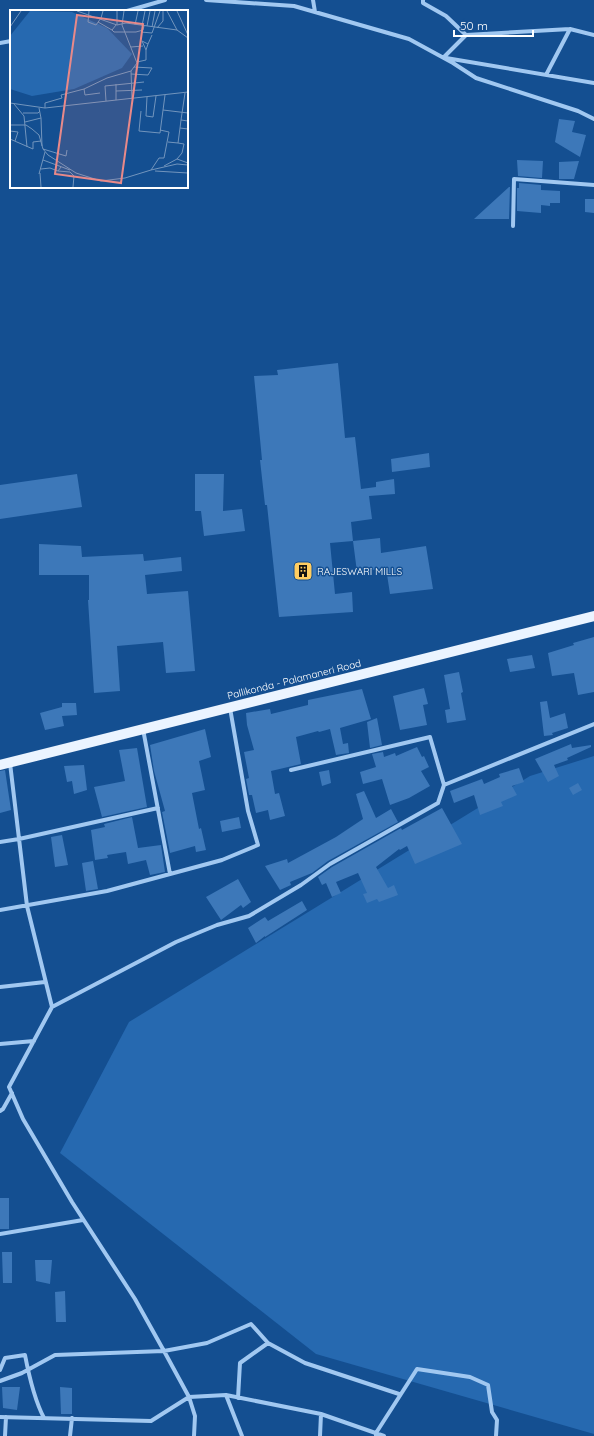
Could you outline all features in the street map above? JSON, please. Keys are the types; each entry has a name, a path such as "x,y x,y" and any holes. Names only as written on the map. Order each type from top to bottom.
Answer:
{"main road":[{"name":"Pallikonda - Palamaneri Road","path":"5,764 594,616"}],"street":[{"path":"130,10 165,0"},
{"path":"206,0 294,6 409,38 476,78 578,111 594,119"},
{"path":"313,0 315,12"},
{"path":"423,0 423,3 446,16 466,36"},
{"path":"444,58 466,36 570,29 594,35"},
{"path":"546,75 570,29"},
{"path":"0,43 10,41"},
{"path":"444,58 594,83"},
{"path":"513,226 514,179 594,185"},
{"path":"0,910 107,891 222,860 258,845 248,811 230,707"},
{"path":"444,785 594,724"},
{"path":"143,729 170,874"},
{"path":"194,1436 195,1416 189,1397 135,1299 83,1220 23,1119 9,1087 52,1007 176,942 217,925 249,916 301,886 330,864 438,803 444,785 430,737 291,770"},
{"path":"5,764 18,839 27,906 52,1007"},
{"path":"0,842 158,808"},
{"path":"0,988 45,982"},
{"path":"0,1044 34,1041"},
{"path":"0,1111 3,1109 12,1093"},
{"path":"0,1234 83,1220"},
{"path":"0,1380 28,1370 55,1355 164,1351 207,1343 251,1324 268,1343 304,1363 399,1394"},
{"path":"238,1398 240,1363 268,1343"},
{"path":"0,1356 5,1358 25,1355 38,1406 44,1418"},
{"path":"0,1370 5,1358"},
{"path":"376,1434 399,1394 416,1369 470,1377 488,1385 492,1412 496,1420 496,1436"},
{"path":"226,1395 242,1436"},
{"path":"0,1417 151,1421 189,1397 226,1395 321,1414 384,1436"},
{"path":"320,1436 321,1414"},
{"path":"5,1436 6,1417"},
{"path":"70,1436 72,1418"}],"shaded area":[{"path":"594,756 594,1434 316,1354 60,1153 129,1022 530,776"}],"building":[{"path":"559,119 575,121 572,132 586,135 580,157 555,142"},
{"path":"517,160 543,161 542,178 518,176"},
{"path":"579,161 574,179 559,179 559,162"},
{"path":"519,183 541,185 541,190 560,191 560,203 550,203 550,206 541,205 541,213 517,211 517,188 519,188"},
{"path":"509,187 509,219 474,219"},
{"path":"585,199 594,199 594,213 585,212"},
{"path":"338,363 345,438 355,437 361,489 376,487 376,482 394,479 395,494 369,496 372,519 351,522 353,541 330,543 335,594 352,592 353,612 279,617 267,505 265,505 260,460 262,460 254,376 278,375 277,370"},
{"path":"429,453 430,467 392,472 391,459"},
{"path":"77,474 82,507 0,519 0,485"},
{"path":"195,474 224,474 223,511 242,509 245,531 204,536 201,511 195,511"},
{"path":"380,538 381,553 426,546 433,589 390,594 386,568 357,572 353,541"},
{"path":"39,544 81,546 82,557 143,554 144,561 181,557 182,571 145,575 147,594 188,591 195,671 166,673 163,642 117,646 120,691 94,693 88,600 89,575 39,575"},
{"path":"594,637 594,692 578,695 574,673 552,676 548,653 574,645 573,643"},
{"path":"532,655 535,668 510,672 507,659"},
{"path":"459,672 466,720 447,723 445,710 450,709 444,675"},
{"path":"424,688 428,704 423,705 427,725 400,730 393,696"},
{"path":"362,689 371,719 340,728 343,744 348,743 349,753 336,755 330,729 296,737 301,764 271,771 275,794 279,793 285,816 270,820 268,810 256,813 252,795 249,795 246,779 249,778 244,752 254,750 247,725 246,713 270,709 271,714 308,705 308,700"},
{"path":"547,701 550,718 565,713 568,728 552,733 553,735 544,736 540,702"},
{"path":"62,703 76,703 77,715 62,716 64,726 45,730 40,713 62,707"},
{"path":"377,718 382,745 370,748 367,722"},
{"path":"205,729 211,757 199,761 205,790 192,793 199,829 201,828 206,850 196,852 195,846 170,853 162,812 165,811 154,771 150,745"},
{"path":"571,744 572,748 591,745 591,747 567,758 568,760 554,765 559,776 548,782 535,759"},
{"path":"417,747 422,757 424,756 429,767 421,771 430,786 409,798 390,805 382,779 363,784 360,772 376,767 372,754 383,752 384,757 395,753 396,756"},
{"path":"137,748 147,807 102,817 94,787 125,781 119,750"},
{"path":"84,765 87,790 74,794 72,781 67,782 64,766"},
{"path":"519,768 524,782 512,786 517,795 501,802 503,806 480,815 474,795 454,803 450,791 482,779 484,784 500,777 499,774"},
{"path":"5,770 11,810 0,813 0,771"},
{"path":"329,770 331,783 322,786 319,772"},
{"path":"578,783 582,790 573,795 569,788"},
{"path":"364,791 376,818 391,809 398,822 328,861 312,873 290,882 291,885 280,890 265,866 287,859 288,863 336,837 363,819 356,794"},
{"path":"442,808 462,844 415,864 407,846 400,850 399,849 376,867 388,888 394,885 398,895 379,902 377,899 367,903 363,894 367,893 358,873 336,882 341,893 332,897 326,883 322,885 318,877 332,867 401,828 402,830"},
{"path":"132,817 138,848 161,845 165,872 150,875 146,860 128,864 126,852 107,855 108,858 95,860 91,830 105,827 104,824"},
{"path":"239,817 241,828 222,832 220,821"},
{"path":"62,835 68,865 55,867 51,837"},
{"path":"93,861 98,889 86,891 82,863"},
{"path":"238,879 251,902 243,908 241,905 221,920 206,897"},
{"path":"302,901 307,910 256,943 248,928 265,917 268,921"},
{"path":"0,1198 9,1198 9,1229 0,1229"},
{"path":"2,1252 12,1252 12,1283 3,1283"},
{"path":"35,1260 52,1260 50,1284 36,1281"},
{"path":"65,1291 66,1322 56,1322 55,1292"},
{"path":"2,1387 20,1387 17,1410 3,1408"},
{"path":"60,1387 72,1388 72,1414 61,1414"}],"place":[{"name":"RAJESWARI MILLS","path":"303,571"}]}
